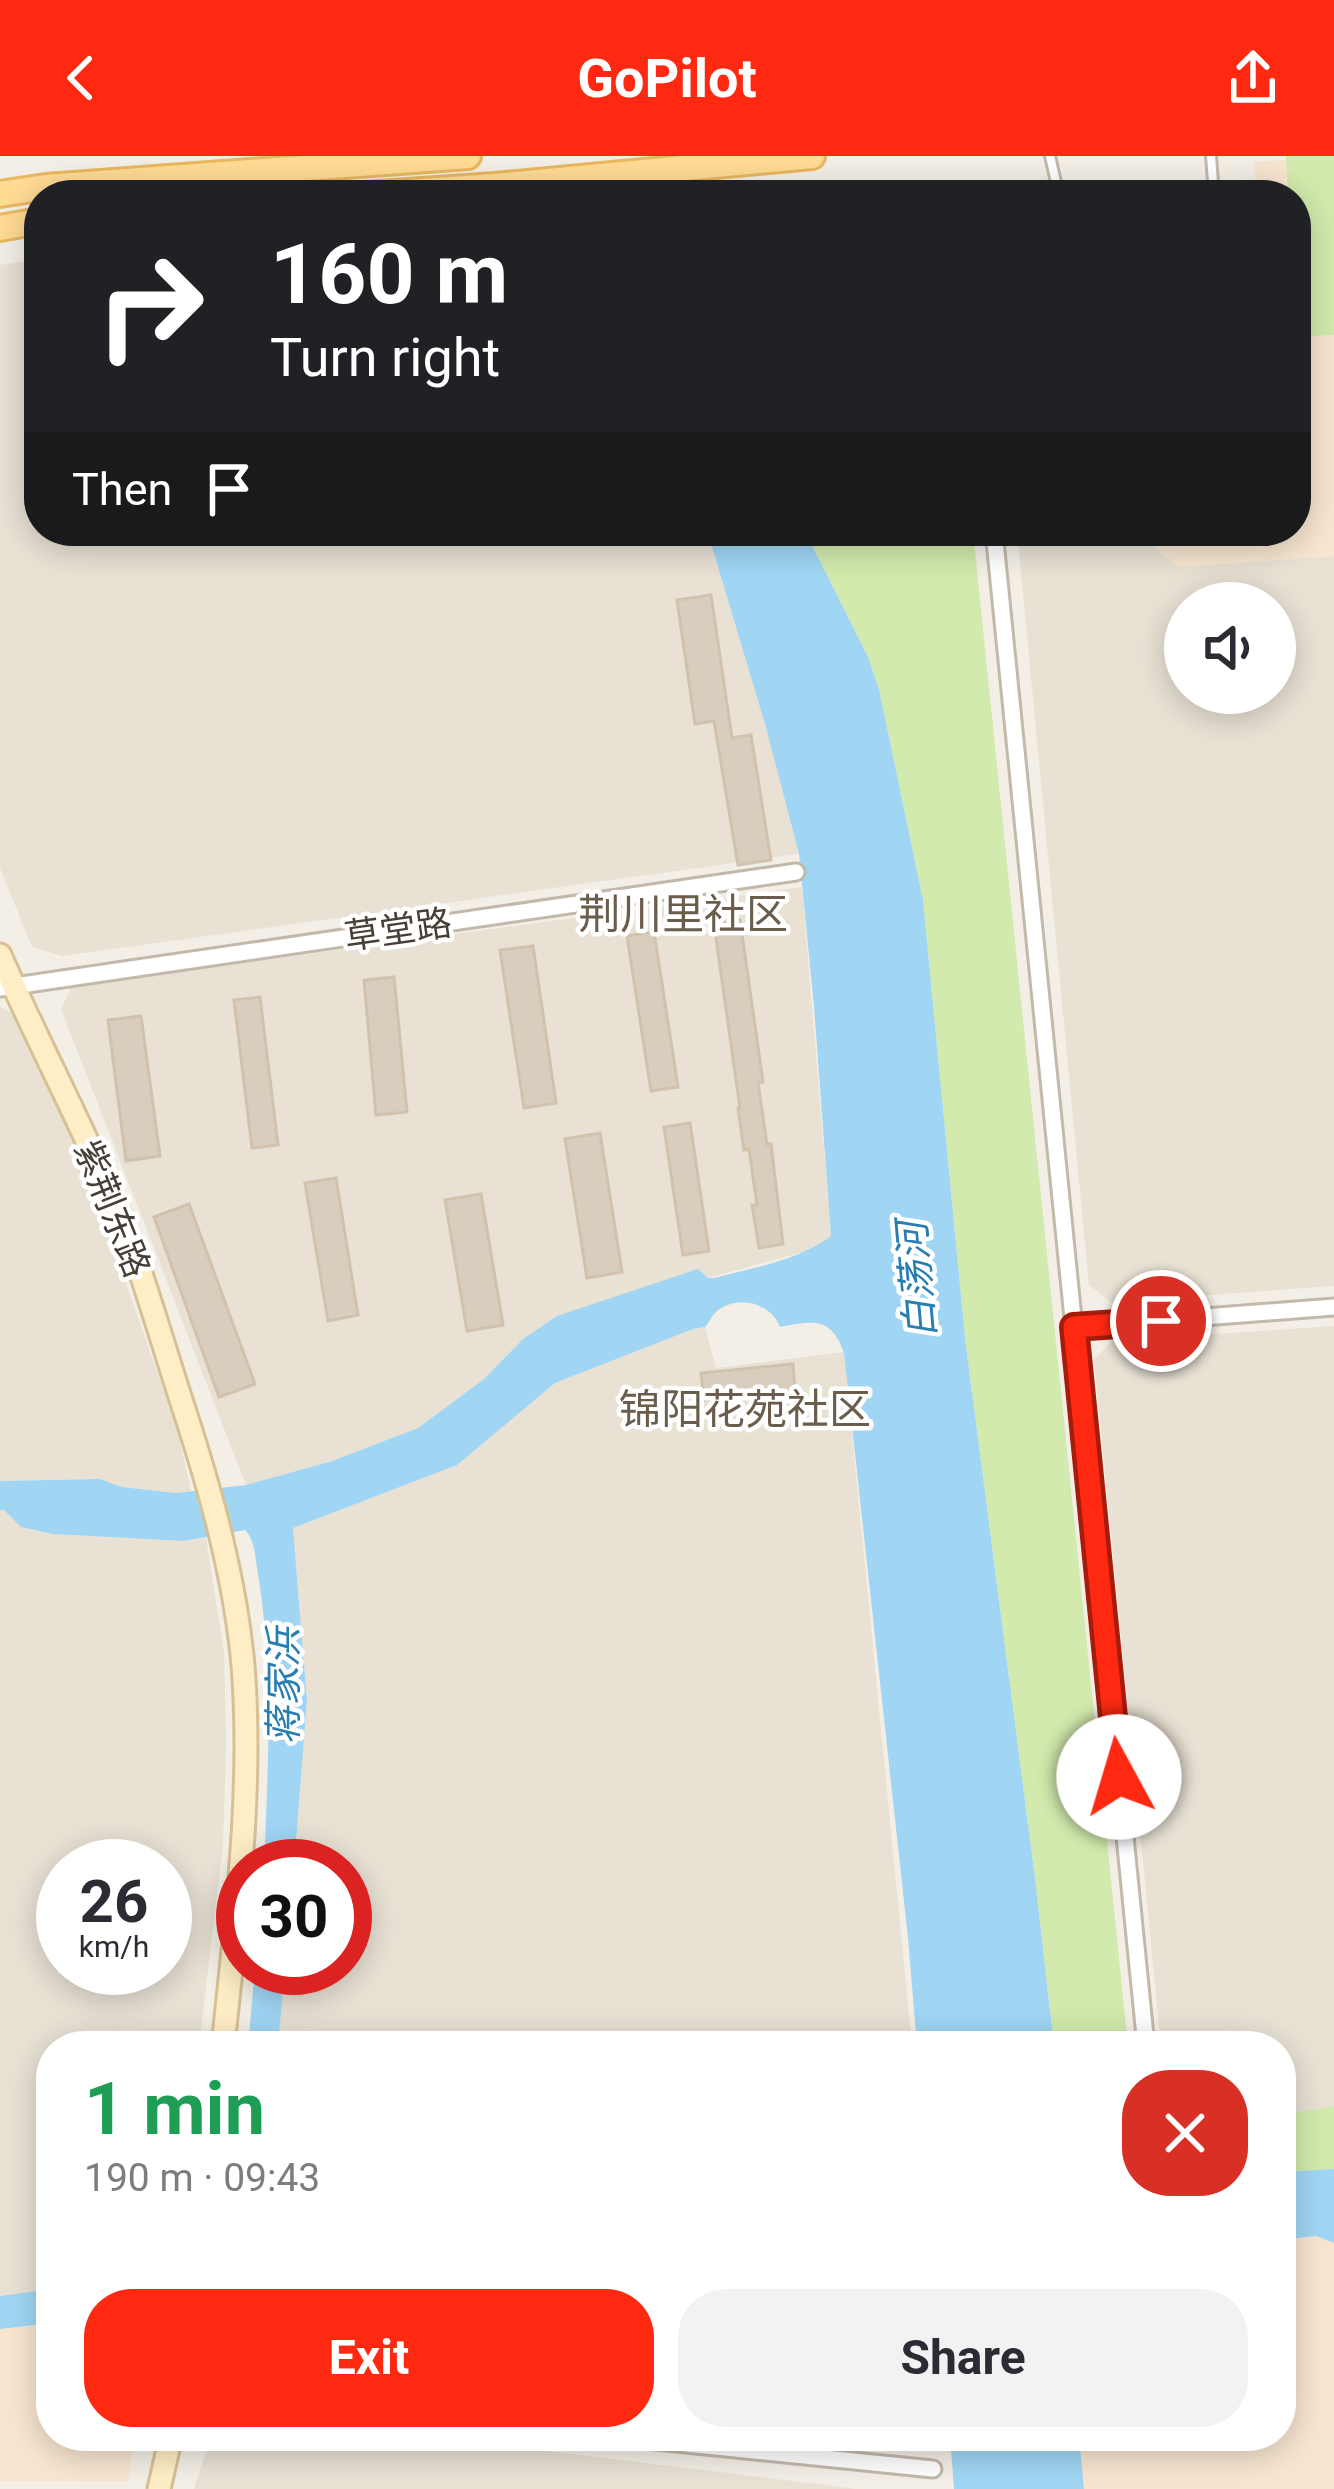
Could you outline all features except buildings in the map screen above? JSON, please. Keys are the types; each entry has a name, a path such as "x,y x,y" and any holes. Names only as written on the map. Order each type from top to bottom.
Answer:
{"main road":[{"path":"141,180 468,156"},
{"path":"559,180 812,156"}],"street":[{"path":"996,546 1144,2031"},
{"name":"草堂路","path":"4,986 796,872"},
{"name":"紫荆东路","path":"0,955 4,986 116,1230 200,1474 220,1556"},
{"path":"1074,1327 1334,1307"},
{"path":"211,2031 228,1862 234,1737 220,1556"},
{"path":"220,1556 236,1610 243,1668 245,1773 225,2031"},
{"path":"145,2489 154,2451"},
{"path":"159,2489 168,2451"},
{"path":"755,2451 933,2469"}],"shaded area":[{"path":"1286,160 1287,180 1256,180 1254,162"},
{"path":"24,261 24,546 711,546 799,854 62,956 32,947 0,868 0,265"},
{"path":"1334,335 1334,556 1178,567 1154,546 1311,546 1311,336"},
{"path":"1018,546 1154,546 1178,567 1334,556 1334,1286 1111,1302 1089,1285"},
{"path":"802,887 831,1236 814,1249 708,1278 523,1339 484,1379 418,1428 332,1461 246,1485 61,1009 72,986"},
{"path":"0,1007 18,1015 88,1176 176,1425 191,1491 122,1487 100,1479 0,1481"},
{"path":"1334,1326 1334,2106 1296,2112 1296,2031 1160,2031 1094,1359 1113,1341"},
{"path":"705,1327 716,1368 844,1352 911,2031 279,2031 283,1995 372,1995 372,1839 296,1839 307,1701 293,1528 457,1465 555,1383"},
{"path":"4,1509 53,1534 206,1538 224,1651 223,1839 216,1839 216,1903 201,2031 36,2031 36,2291 0,2296 0,1510"},
{"path":"1316,2236 1334,2243 1334,2489 1084,2489 1080,2451 1296,2451 1296,2238"},
{"path":"36,2325 36,2451 132,2451 128,2481 0,2481 0,2329"},
{"path":"206,2451 548,2451 857,2489 194,2489"}],"green space":[{"path":"1286,156 1334,156 1334,335 1311,336 1311,180 1287,180"},
{"path":"812,546 975,546 1126,2031 1052,2031 965,1338 923,900 879,689"},
{"path":"1334,2106 1334,2169 1296,2171 1296,2112"}],"water":[{"path":"711,546 812,546 879,689 923,900 965,1338 1052,2031 916,2031 844,1353 827,1327 811,1323 780,1327 762,1307 745,1302 727,1305 705,1327 555,1383 457,1465 293,1528 307,1701 296,1839 265,1839 266,1647 254,1551 245,1530 184,1541 53,1534 21,1527 0,1510 0,1481 100,1479 122,1487 176,1493 246,1485 332,1461 418,1428 557,1316 698,1269 714,1278 775,1262 831,1236 799,854"},
{"path":"253,1995 283,1995 279,2031 249,2031"},
{"path":"1334,2169 1334,2243 1316,2236 1296,2238 1296,2171"},
{"path":"36,2291 36,2325 0,2329 0,2296"},
{"path":"951,2451 1080,2451 1084,2489 954,2489"}],"pier":[{"path":"544,156 802,156 802,180 545,180"}],"district":[{"name":"荆川里社区","path":"683,914"},
{"name":"锦阳花苑社区","path":"745,1409"}],"route":[{"path":"1119,1777 1074,1327 1161,1321"}],"water label":[{"name":"白荡河","path":"917,1280"},
{"name":"蒋家浜","path":"284,1686"}]}
